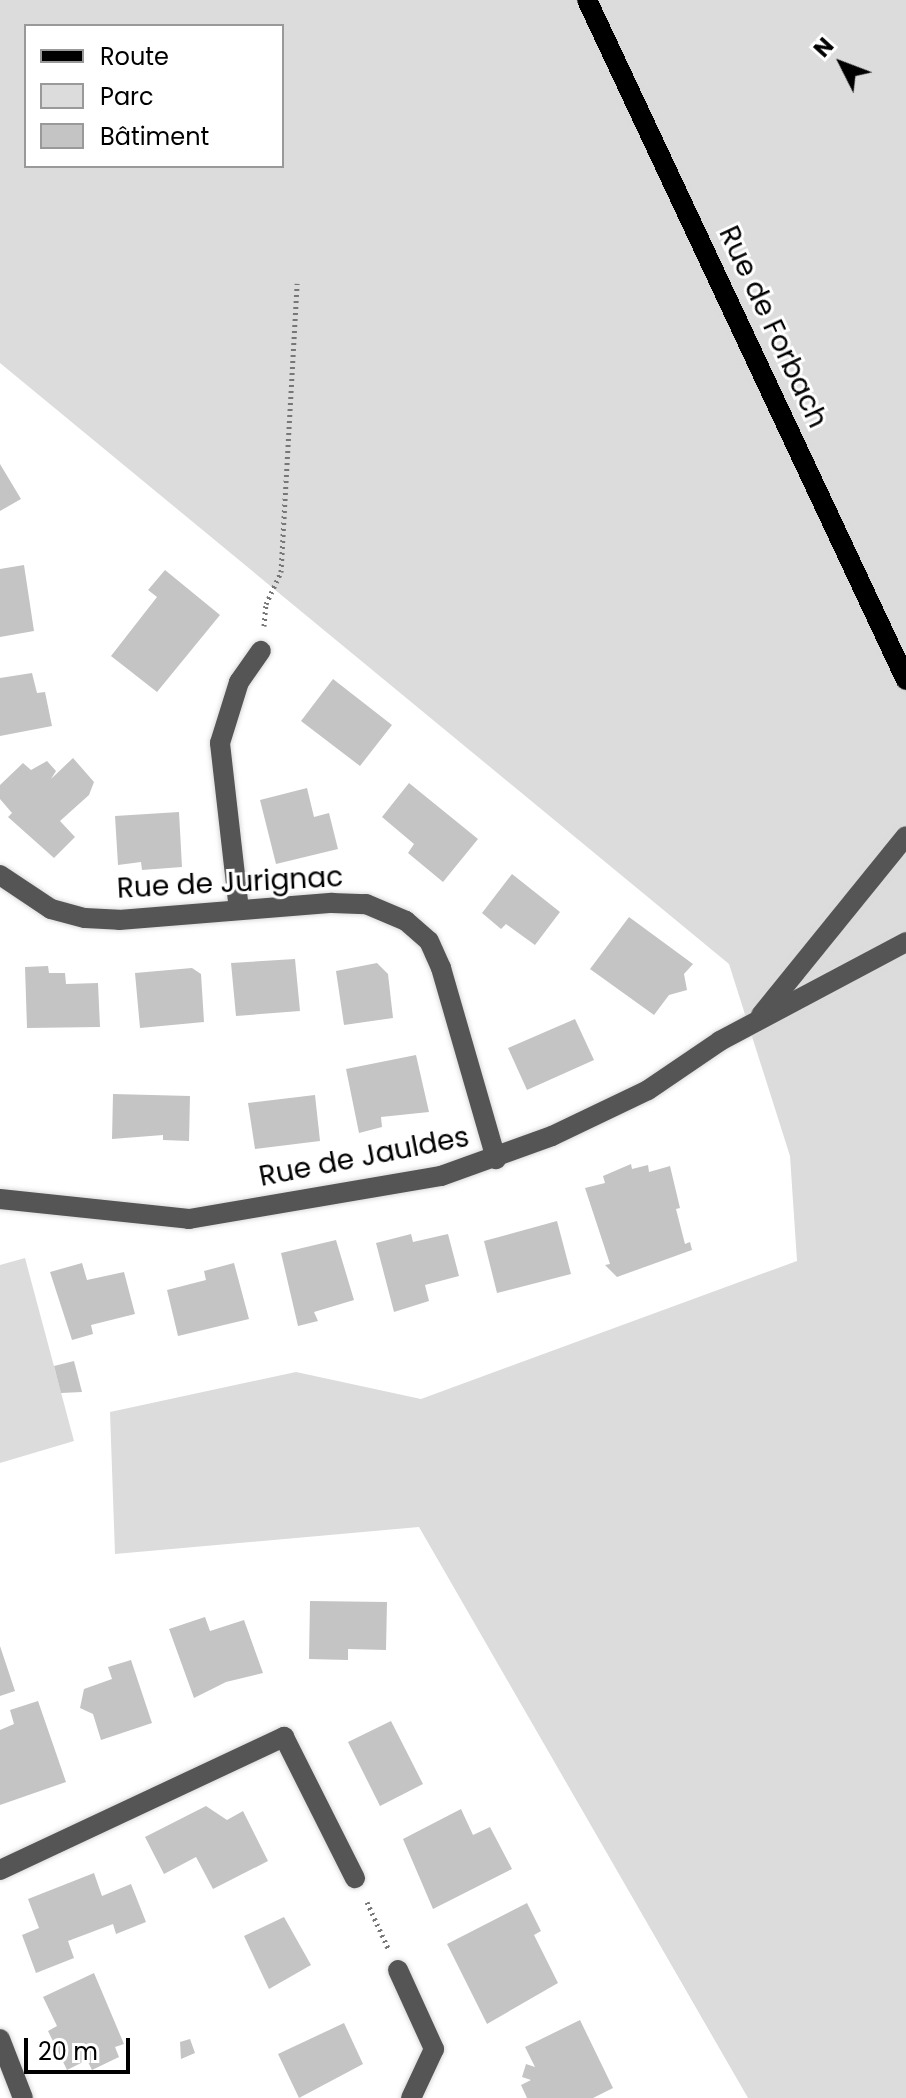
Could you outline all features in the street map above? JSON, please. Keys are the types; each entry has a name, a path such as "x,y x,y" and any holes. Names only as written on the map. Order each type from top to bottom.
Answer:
{"main road":[{"name":"Rue de Forbach","path":"587,0 906,680"}],"street":[{"path":"239,910 220,743 239,682 261,651"},
{"name":"Rue de Jauldes","path":"754,1024 906,836"},
{"name":"Rue de Jurignac","path":"0,875 51,909 85,918 119,920 366,904 406,921 429,941 496,1159"},
{"name":"Rue de Jauldes","path":"0,1199 189,1219 441,1176 496,1159 648,1090 754,1024 906,942"},
{"path":"0,1870 284,1737 355,1878"},
{"path":"398,1970 434,2049 411,2098"},
{"path":"0,2039 23,2098"}],"path":[{"path":"261,651 266,604 281,572 297,283"},
{"path":"355,1878 398,1970"}],"green space":[{"path":"0,0 906,0 906,2098 748,2098 419,1527 115,1554 110,1412 296,1372 421,1399 797,1261 790,1156 729,964 0,363"},
{"path":"25,1258 74,1441 0,1463 0,1265"}],"building":[{"path":"0,464 21,499 0,511"},
{"path":"24,565 34,631 0,637 0,569"},
{"path":"165,570 220,615 157,692 111,656 157,597 148,590"},
{"path":"32,673 37,693 45,692 52,726 0,736 0,678"},
{"path":"333,679 392,725 360,766 301,721"},
{"path":"73,758 94,782 89,795 60,821 75,837 54,858 8,817 12,813 0,799 0,785 23,763 31,770 47,761 56,771 51,779"},
{"path":"409,783 478,839 443,882 408,853 414,844 382,817"},
{"path":"307,788 314,817 329,813 338,849 276,864 260,800"},
{"path":"179,812 182,867 142,870 141,862 118,865 115,816"},
{"path":"512,874 560,912 535,945 506,924 501,929 482,913"},
{"path":"629,917 693,964 684,974 687,990 669,995 654,1015 590,969"},
{"path":"295,959 300,1011 236,1016 231,963"},
{"path":"377,963 388,974 393,1018 344,1025 336,971"},
{"path":"48,966 49,973 65,973 66,984 98,983 100,1027 27,1028 25,967"},
{"path":"192,968 201,974 204,1022 140,1028 135,973"},
{"path":"575,1019 594,1060 527,1090 508,1048"},
{"path":"416,1055 429,1112 381,1117 382,1127 359,1133 346,1069"},
{"path":"113,1094 190,1096 189,1141 163,1140 163,1135 112,1139"},
{"path":"315,1095 320,1141 255,1149 248,1103"},
{"path":"631,1164 632,1169 648,1165 649,1172 670,1166 685,1244 690,1242 692,1250 617,1277 605,1265 610,1264 585,1188 605,1183 603,1176"},
{"path":"557,1221 571,1274 497,1293 484,1241"},
{"path":"411,1234 413,1242 448,1234 459,1276 425,1285 429,1301 394,1312 376,1243"},
{"path":"336,1240 354,1300 314,1312 318,1321 298,1326 281,1253"},
{"path":"82,1263 87,1280 124,1272 135,1314 91,1325 93,1334 72,1340 50,1272"},
{"path":"234,1263 249,1319 178,1336 167,1290 206,1280 204,1271"},
{"path":"74,1361 82,1392 61,1393 54,1366"},
{"path":"310,1601 387,1602 386,1650 348,1649 348,1660 309,1659"},
{"path":"205,1617 210,1631 244,1620 263,1673 226,1682 194,1698 169,1629"},
{"path":"0,1646 15,1691 0,1696"},
{"path":"131,1660 152,1723 101,1740 93,1714 80,1708 84,1689 112,1679 108,1667"},
{"path":"38,1701 66,1782 0,1805 0,1730 14,1724 10,1710"},
{"path":"391,1721 423,1784 380,1806 348,1742"},
{"path":"206,1806 227,1820 243,1811 268,1861 213,1889 196,1857 164,1874 145,1837"},
{"path":"461,1809 473,1835 490,1827 512,1869 433,1909 403,1839"},
{"path":"94,1873 102,1896 131,1884 146,1922 116,1934 113,1924 68,1941 74,1958 36,1973 22,1935 39,1928 28,1899"},
{"path":"527,1903 541,1931 534,1935 558,1983 487,2024 447,1944"},
{"path":"284,1917 311,1965 269,1989 244,1936"},
{"path":"94,1973 124,2044 115,2047 119,2057 92,2070 87,2060 67,2070 48,2031 57,2026 43,1997"},
{"path":"580,2020 613,2088 593,2098 527,2098 521,2085 531,2080 522,2077 526,2064 535,2067 525,2047"},
{"path":"344,2023 363,2064 299,2098 278,2054"},
{"path":"190,2039 195,2053 181,2059 180,2042"}]}
